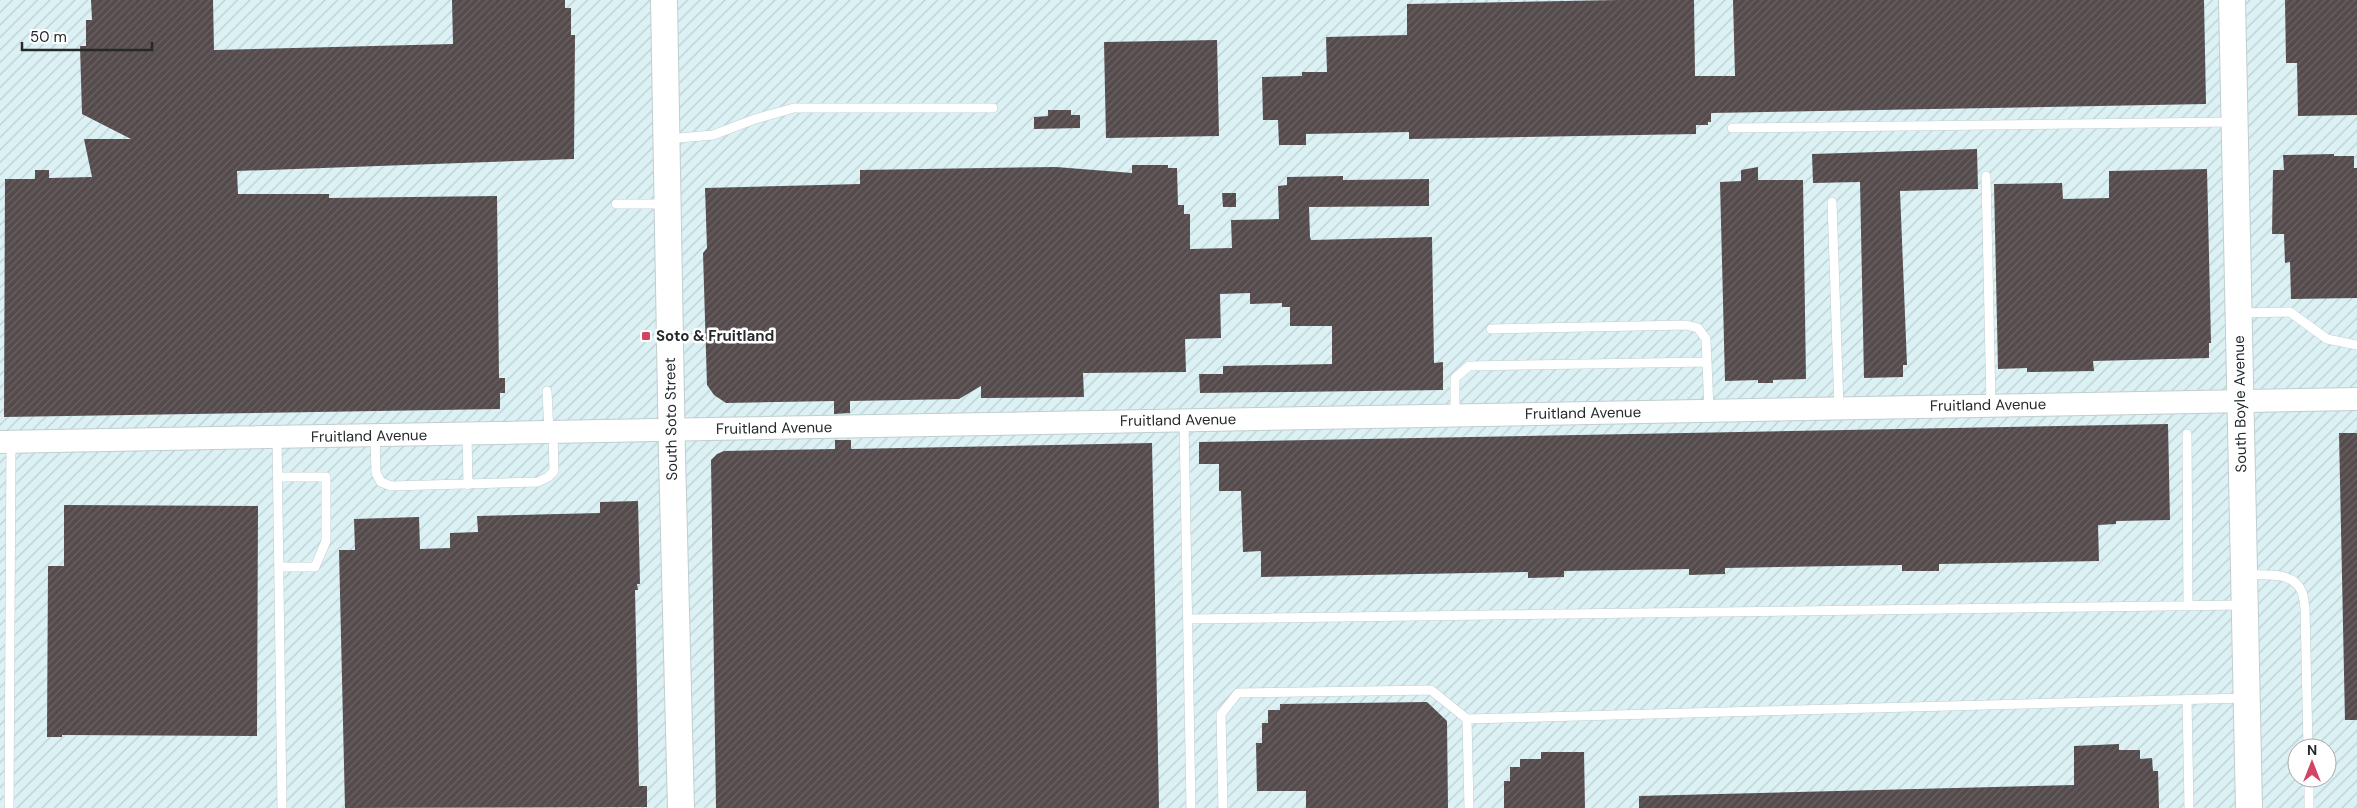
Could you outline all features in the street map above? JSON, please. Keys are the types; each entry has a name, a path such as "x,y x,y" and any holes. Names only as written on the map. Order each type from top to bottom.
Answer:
{"main road":[{"name":"South Soto Street","path":"664,0 668,139 671,430 681,808"},
{"name":"South Boyle Avenue","path":"2232,0 2249,808"}],"street":[{"name":"Fruitland Avenue","path":"5,442 2357,399"}],"lane":[{"path":"668,139 713,135 755,119 794,108 993,108"},
{"path":"1732,128 2235,122"},
{"path":"1986,176 1991,405"},
{"path":"1832,202 1839,408"},
{"path":"616,204 668,204"},
{"path":"2238,313 2290,312 2327,338 2357,345"},
{"path":"1492,329 1686,325 1698,328 1706,339 1708,410"},
{"path":"1455,415 1455,378 1469,366 1707,362"},
{"path":"375,435 376,473 381,482 391,486 538,482 548,478 554,470 547,391"},
{"path":"1184,420 1191,808"},
{"path":"467,434 468,485"},
{"path":"2187,434 2188,606"},
{"path":"277,437 282,808"},
{"path":"5,442 10,482 9,808"},
{"path":"278,477 326,477 326,542 315,567 279,567"},
{"path":"0,482 10,482"},
{"path":"2244,575 2279,575 2292,580 2302,591 2305,608 2308,738"},
{"path":"1188,619 2244,605"},
{"path":"1223,808 1221,714 1238,693 1430,690 1467,719 2246,698"},
{"path":"2187,699 2189,808"},
{"path":"1467,719 1469,808"},
{"path":"2308,788 2309,808"}],"shaded area":[{"path":"0,0 2357,0 2357,808 0,808"}],"building":[{"path":"91,0 213,0 214,50 453,44 452,0 565,0 565,8 571,8 571,35 575,35 574,159 237,171 238,194 329,194 329,198 497,196 499,378 505,378 505,393 500,393 500,409 4,417 5,179 35,179 35,170 49,170 49,178 92,177 84,139 131,139 82,114 80,46 86,46 86,20 92,20"},
{"path":"1694,0 1695,76 1735,76 1733,0 2204,0 2206,104 1711,113 1711,122 1708,122 1708,125 1696,125 1696,134 1409,139 1409,132 1306,134 1306,145 1279,145 1278,120 1263,120 1262,77 1302,76 1302,72 1327,72 1326,37 1407,35 1407,4"},
{"path":"2285,0 2357,0 2357,115 2298,116 2297,63 2286,63"},
{"path":"1217,40 1219,136 1106,138 1104,42"},
{"path":"1048,110 1071,110 1071,115 1080,115 1080,128 1034,129 1034,117 1048,116"},
{"path":"1977,149 1978,189 1900,191 1907,365 1903,365 1903,377 1864,378 1860,182 1813,183 1812,154"},
{"path":"2334,154 2334,156 2354,156 2354,168 2357,168 2357,298 2291,299 2290,262 2285,263 2284,234 2272,234 2273,170 2284,170 2283,155"},
{"path":"1132,165 1168,165 1168,168 1177,168 1178,205 1184,205 1184,214 1190,214 1190,249 1232,248 1231,220 1279,219 1278,186 1287,185 1287,177 1343,176 1343,180 1429,179 1429,206 1309,207 1310,237 1311,240 1432,237 1434,363 1443,362 1443,390 1200,393 1199,374 1223,374 1223,366 1332,364 1332,326 1290,326 1290,307 1282,307 1282,303 1250,304 1250,293 1220,294 1221,338 1185,339 1186,372 1083,373 1084,397 981,398 981,386 959,399 850,401 850,413 834,414 834,401 726,403 714,395 707,385 703,253 707,248 705,188 860,184 860,170 1056,167 1132,173"},
{"path":"1758,167 1758,180 1803,180 1806,379 1773,380 1773,383 1758,383 1758,380 1725,381 1720,182 1741,181 1741,170"},
{"path":"2207,169 2211,343 2209,343 2209,358 2093,361 2094,371 2027,372 2027,368 1998,369 1994,184 2062,183 2063,199 2109,198 2109,171"},
{"path":"1222,193 1236,193 1236,207 1223,207"},
{"path":"2168,424 2170,520 2116,521 2116,524 2098,525 2099,561 1939,564 1939,571 1902,571 1902,565 1725,568 1725,574 1689,575 1689,569 1564,571 1564,577 1528,578 1528,572 1261,577 1261,551 1243,552 1241,491 1219,491 1219,464 1199,464 1199,442"},
{"path":"2339,433 2357,433 2357,720 2345,720"},
{"path":"835,440 851,440 851,449 1152,443 1159,808 716,808 711,460 717,454 724,451 835,449"},
{"path":"638,501 640,584 637,584 638,590 635,590 639,786 647,786 647,807 345,808 339,550 355,550 354,519 419,517 420,549 450,548 450,533 478,532 477,516 600,513 600,502"},
{"path":"64,505 258,506 257,736 62,735 62,737 47,737 48,566 64,566"},
{"path":"1427,702 1447,721 1448,808 1306,808 1306,791 1257,791 1256,743 1262,743 1262,723 1268,723 1268,710 1280,710 1280,704"},
{"path":"2119,744 2119,750 2140,750 2140,759 2152,758 2153,771 2158,771 2159,808 1639,808 1639,796 2074,785 2074,746"},
{"path":"1541,752 1584,752 1585,808 1504,808 1504,781 1510,781 1510,767 1520,767 1520,759 1541,759"}],"place":[{"name":"Soto & Fruitland","path":"646,336"}]}
